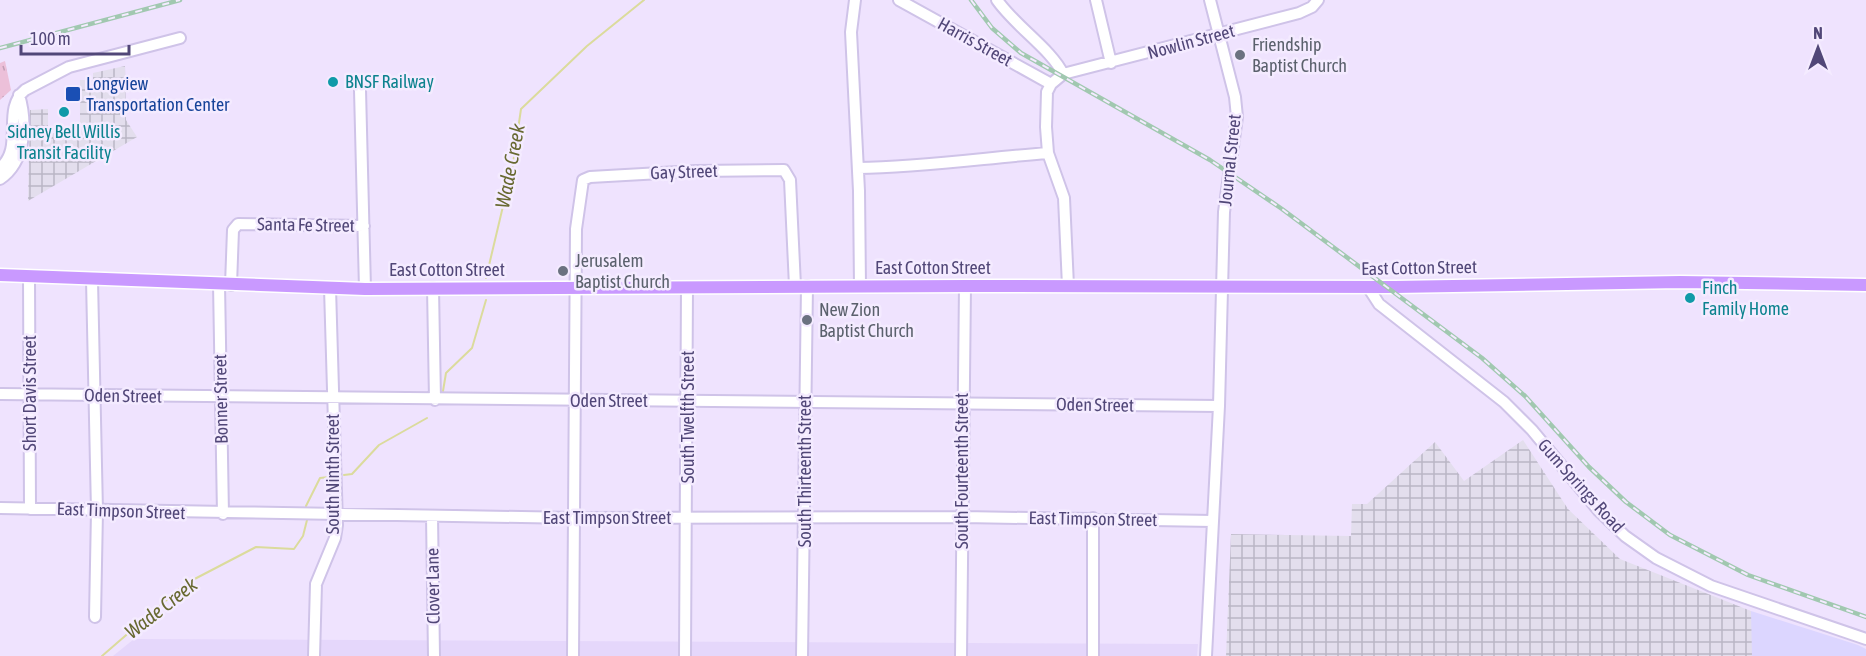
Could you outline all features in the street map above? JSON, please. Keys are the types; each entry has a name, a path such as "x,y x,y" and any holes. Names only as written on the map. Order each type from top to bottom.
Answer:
{"main road":[{"name":"East Cotton Street","path":"0,275 365,289 801,286 1368,287 1680,282 1866,285"}],"street":[{"path":"855,0 851,32 858,168 860,286"},
{"name":"Harris Street","path":"899,0 1051,84"},
{"path":"998,0 1014,22 1052,58 1063,74 1051,84 1046,96 1048,153 1064,198 1068,286"},
{"path":"1096,0 1111,63"},
{"name":"Journal Street","path":"1206,656 1219,406 1224,206 1237,112 1210,0"},
{"name":"Nowlin Street","path":"1063,74 1299,13 1317,2"},
{"path":"0,168 13,150 14,108 19,95 34,84 69,67 180,38"},
{"path":"360,90 365,289"},
{"path":"0,178 13,167 20,151 23,107 19,95"},
{"path":"858,168 935,166 1048,153"},
{"name":"Gay Street","path":"578,288 576,229 583,180 590,177 696,171 786,171"},
{"name":"South Thirteenth Street","path":"786,171 790,180 801,286 805,402 806,519 802,656"},
{"name":"Santa Fe Street","path":"225,284 233,230 238,225 364,226"},
{"name":"Short Davis Street","path":"29,277 32,394 30,509"},
{"path":"92,280 97,511 95,617"},
{"name":"Bonner Street","path":"223,514 220,397 225,284"},
{"name":"South Fourteenth Street","path":"961,656 965,286"},
{"name":"South Twelfth Street","path":"685,656 688,519 687,287"},
{"name":"Gum Springs Road","path":"1368,287 1378,304 1514,411 1599,511 1639,546 1702,582 1866,639"},
{"name":"South Ninth Street","path":"314,656 316,584 335,538 337,515 330,288"},
{"path":"433,288 435,400"},
{"path":"573,656 574,401 578,288"},
{"name":"Oden Street","path":"0,394 1219,406"},
{"name":"East Timpson Street","path":"0,508 223,514 574,518 963,517 1213,521"},
{"name":"Clover Lane","path":"432,516 434,656"},
{"path":"1093,519 1093,656"}],"shaded area":[{"path":"125,66 126,120 137,137 28,201 30,110 48,109 48,133 80,133 80,80 93,80 93,73"},
{"path":"1523,440 1568,509 1620,559 1751,611 1752,656 1226,656 1231,534 1351,536 1352,504 1367,504 1435,442 1464,481"},
{"path":"1751,611 1858,645 1866,649 1866,656 1751,656"},
{"path":"134,639 1198,644 1197,656 113,656"}],"green space":[{"path":"5,61 11,90 0,100 0,63"}],"waterway":[{"name":"Wade Creek","path":"486,278 513,164 521,109 587,46 644,0"},
{"name":"Wade Creek","path":"443,391 446,373 472,348 486,300"},
{"name":"Wade Creek","path":"344,475 352,474 379,445 427,418"},
{"name":"Wade Creek","path":"306,506 320,478 329,477"},
{"name":"Wade Creek","path":"102,656 185,584 256,547 294,549 303,536 307,520"}],"railway":[{"path":"0,48 180,0"},
{"path":"971,0 992,28 1021,53 1210,160 1282,209 1482,358 1525,396 1589,467 1626,502 1670,535 1748,575 1866,617"}],"place":[{"name":"Friendship Baptist Church","path":"1240,55"},
{"name":"BNSF Railway","path":"333,82"},
{"name":"Longview Transportation Center","path":"73,94"},
{"name":"Sidney Bell Willis Transit Facility","path":"64,112"},
{"name":"Jerusalem Baptist Church","path":"563,271"},
{"name":"Finch Family Home","path":"1690,298"},
{"name":"New Zion Baptist Church","path":"807,320"}]}
